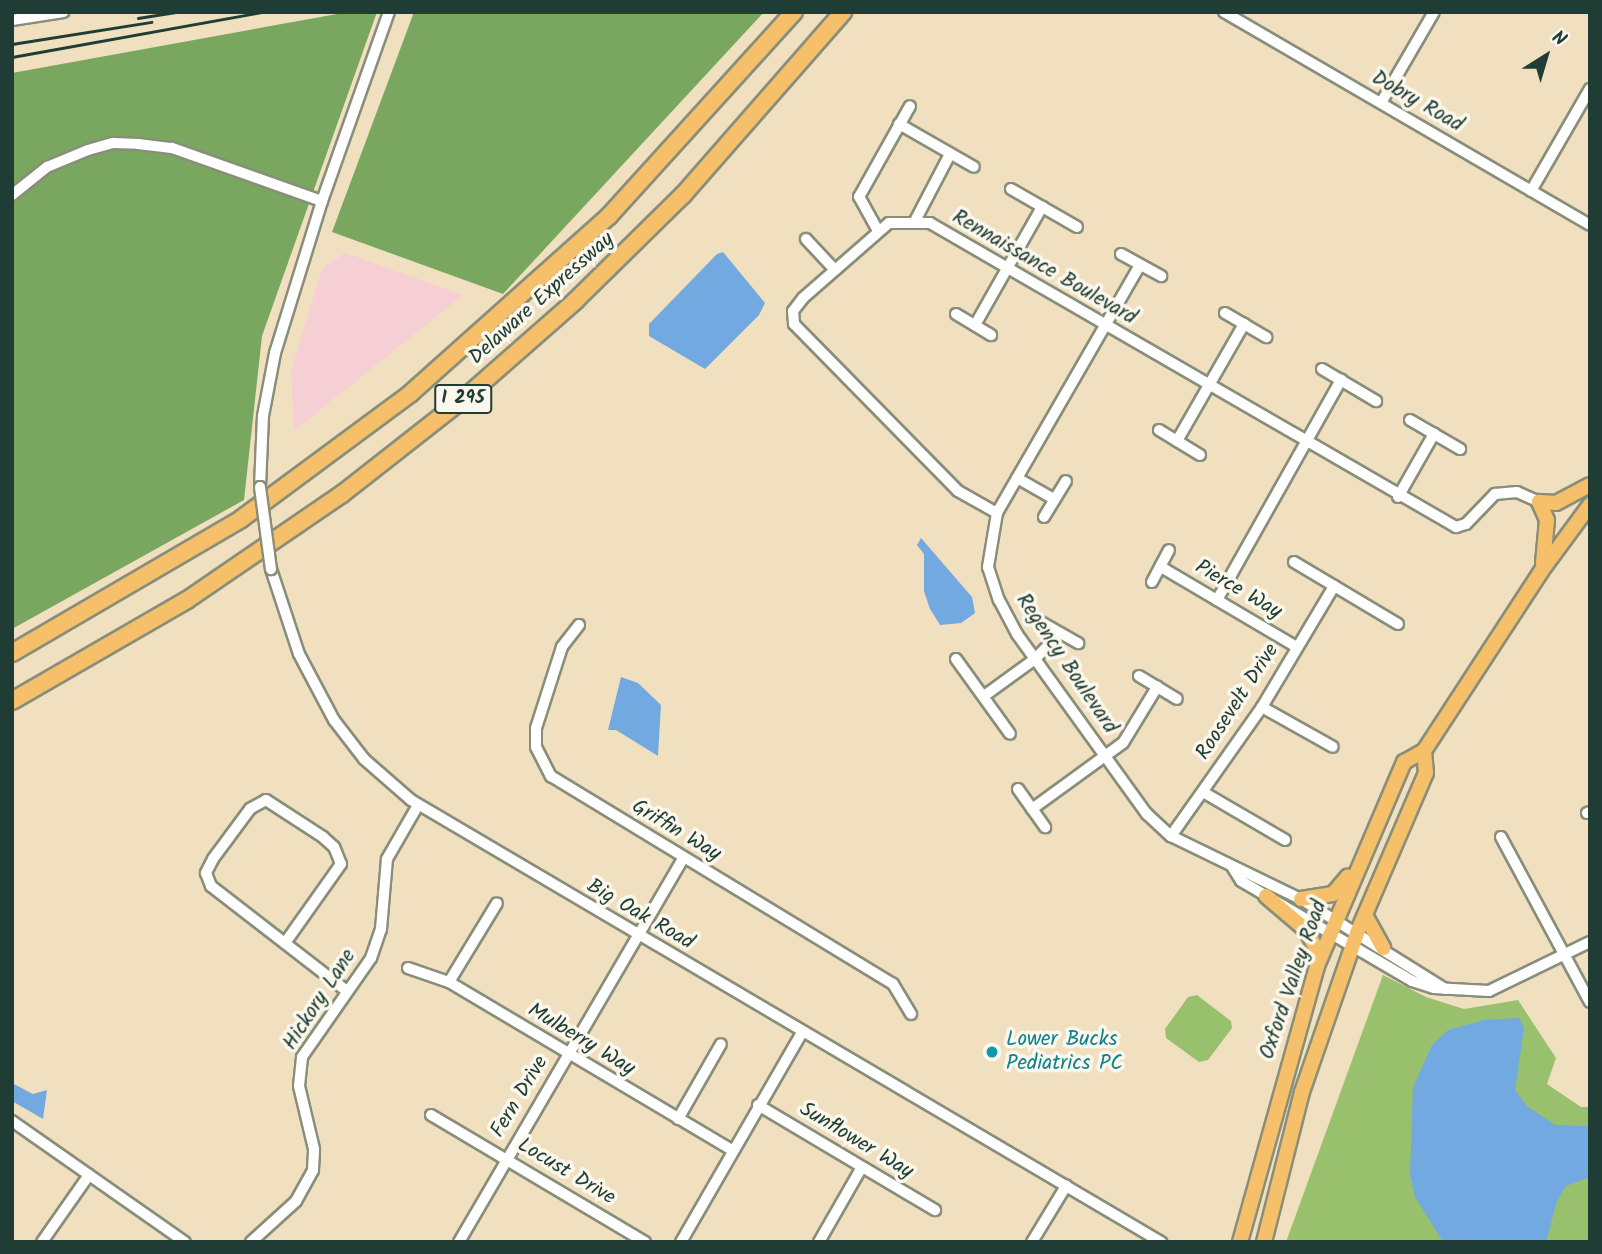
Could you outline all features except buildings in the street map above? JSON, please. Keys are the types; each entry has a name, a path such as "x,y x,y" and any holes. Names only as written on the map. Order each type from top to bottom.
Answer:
{"highway":[{"name":"Delaware Expressway","path":"12,653 158,569 291,484 469,344 609,216 794,12"},
{"name":"Delaware Expressway","path":"12,701 187,600 333,500 467,396 575,301 682,195 843,12"}],"main road":[{"path":"1542,570 1548,535 1539,502 1556,503 1590,485"},
{"name":"Oxford Valley Road","path":"1240,1242 1317,966 1357,863 1404,762 1424,751 1542,570 1590,505"},
{"name":"Oxford Valley Road","path":"1264,1242 1302,1092 1355,939 1426,773 1424,751"},
{"path":"1301,899 1333,894 1357,863"},
{"path":"1266,896 1306,930 1315,946 1317,966"},
{"path":"1365,915 1383,948"}],"street":[{"path":"12,20 63,12"},
{"name":"Big Oak Road","path":"389,12 322,201 273,363 260,446 260,487 271,569 299,654 334,720 379,775 418,805 1161,1242"},
{"name":"Dobry Road","path":"1224,12 1590,225"},
{"path":"1381,103 1434,12"},
{"path":"1531,191 1590,89"},
{"path":"877,229 859,197 910,106"},
{"path":"899,124 974,167"},
{"path":"12,195 47,167 88,150 138,144 172,148 322,201"},
{"path":"950,154 915,220 877,229 793,311 794,324 958,491 997,513"},
{"path":"1011,189 1077,227"},
{"path":"975,325 1042,207"},
{"name":"Rennaissance Boulevard","path":"915,220 930,223 1398,497 1456,527 1495,494 1517,492 1539,502"},
{"path":"806,239 834,269"},
{"path":"1121,254 1161,276"},
{"name":"Regency Boulevard","path":"1140,265 997,513 988,567 999,600 1035,659 1147,814 1171,836 1301,899 1333,924"},
{"path":"1225,313 1266,337"},
{"path":"957,314 991,335"},
{"path":"1177,441 1244,324"},
{"path":"1322,369 1376,401"},
{"path":"1217,600 1341,380"},
{"path":"1410,420 1460,449"},
{"path":"1159,430 1200,455"},
{"path":"1398,497 1434,434"},
{"path":"1017,478 1054,499"},
{"path":"1044,517 1066,481"},
{"path":"1152,582 1169,550"},
{"path":"1294,562 1398,624"},
{"name":"Pierce Way","path":"1161,567 1297,646"},
{"name":"Roosevelt Drive","path":"1171,836 1262,707 1334,586"},
{"path":"1041,622 1078,643"},
{"name":"Griffin Way","path":"579,625 562,647 536,729 542,763 562,783 893,984 911,1014"},
{"path":"984,696 1035,659 1060,633"},
{"path":"956,659 1010,734"},
{"path":"1139,676 1177,699"},
{"path":"1032,809 1123,744 1157,687"},
{"path":"1262,707 1333,747"},
{"path":"1018,789 1045,827"},
{"path":"1203,792 1284,840"},
{"path":"285,943 341,864 334,847 323,837 266,800 250,809 206,873 211,887 347,991"},
{"name":"Hickory Lane","path":"251,1242 296,1201 313,1170 299,1071 309,1045 371,958 381,929 387,859 418,805"},
{"path":"1501,837 1590,1002"},
{"name":"Fern Drive","path":"459,1242 505,1158 683,858"},
{"name":"Regency Boulevard","path":"1233,868 1241,881 1266,896 1333,924"},
{"path":"449,982 497,903"},
{"path":"1333,924 1412,981 1446,989 1489,991 1590,942"},
{"path":"1355,939 1383,948 1446,989"},
{"name":"Mulberry Way","path":"408,968 449,982 732,1150"},
{"path":"681,1242 802,1032"},
{"path":"678,1119 721,1044"},
{"name":"Sunflower Way","path":"758,1105 935,1210"},
{"name":"Locust Drive","path":"431,1115 645,1242"},
{"path":"12,1121 185,1242"},
{"path":"819,1242 862,1167"},
{"path":"42,1242 89,1175"},
{"path":"1032,1242 1066,1186"}],"shaded area":[{"path":"345,253 463,295 294,431 291,371 322,268"}],"green space":[{"path":"348,12 377,12 262,336 244,500 12,629 12,73"},
{"path":"414,12 764,12 503,294 332,232"},
{"path":"1383,975 1426,997 1464,1009 1518,1000 1556,1058 1547,1084 1581,1107 1590,1107 1590,1242 1286,1242"},
{"path":"1197,995 1231,1021 1232,1028 1208,1060 1199,1062 1166,1038 1165,1029 1188,997"}],"water":[{"path":"723,252 765,303 759,315 705,369 649,336 649,324 717,254"},
{"path":"921,538 972,597 975,613 961,623 940,625 930,609 924,591 924,554 917,545"},
{"path":"621,677 638,683 661,705 658,756 616,730 608,730"},
{"path":"1519,1018 1524,1028 1515,1090 1527,1106 1555,1125 1590,1126 1590,1177 1566,1186 1557,1201 1546,1242 1443,1242 1415,1197 1410,1175 1413,1087 1432,1045 1448,1030 1484,1020"},
{"path":"12,1083 33,1094 47,1090 43,1119 12,1101"}],"railway":[{"path":"138,18 176,12"},
{"path":"12,57 261,12"},
{"path":"12,44 151,22"}],"place":[{"name":"Lower Bucks Pediatrics PC","path":"992,1052"}]}
